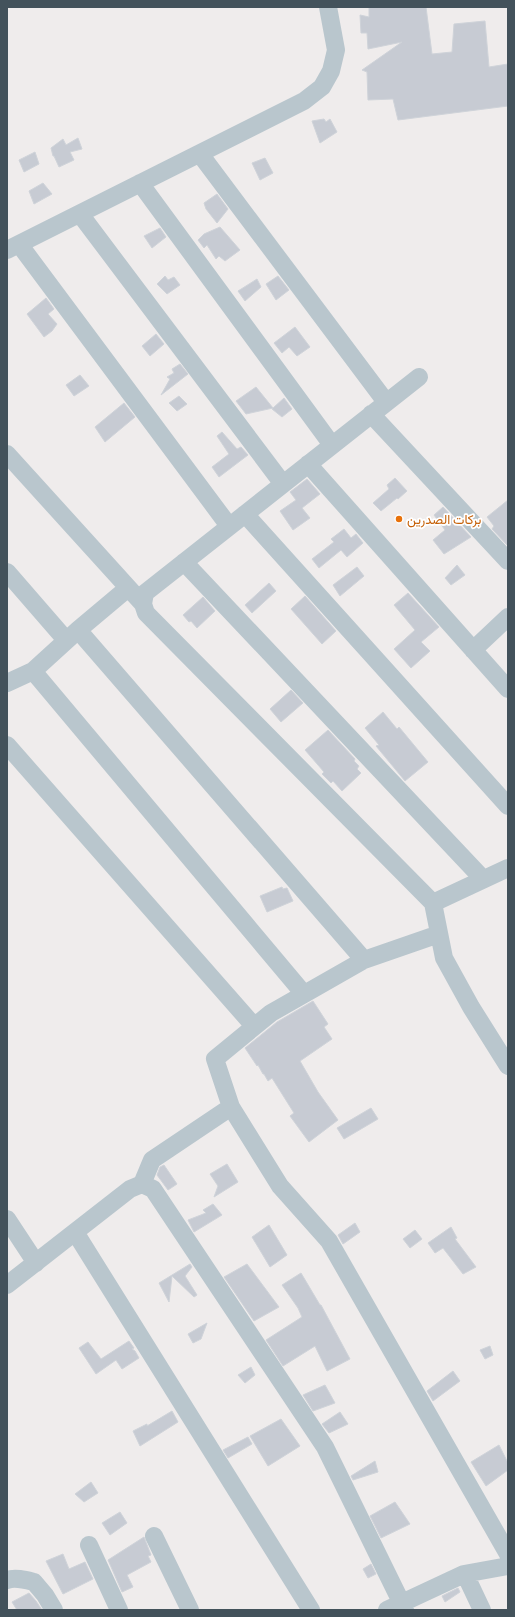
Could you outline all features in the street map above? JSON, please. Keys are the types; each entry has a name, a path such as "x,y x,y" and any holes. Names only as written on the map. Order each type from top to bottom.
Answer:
{"street":[{"path":"229,526 13,247 304,101 322,87 331,71 336,50 328,7"},
{"path":"200,154 386,402"},
{"path":"140,183 332,445"},
{"path":"80,214 283,484"},
{"path":"143,604 145,592 419,377"},
{"path":"371,414 508,561"},
{"path":"7,454 143,604 146,613 433,902 444,958 471,1007 508,1066"},
{"path":"308,464 508,689"},
{"path":"245,514 508,806"},
{"path":"184,562 483,879"},
{"path":"7,572 72,635 364,960"},
{"path":"7,683 33,671 72,635 128,588"},
{"path":"472,650 508,617"},
{"path":"33,671 304,994"},
{"path":"7,744 254,1026"},
{"path":"433,902 508,868"},
{"path":"439,934 364,960 271,1013 215,1059 231,1107 280,1186 329,1241 508,1554"},
{"path":"7,1285 130,1189 142,1184 152,1160 231,1107"},
{"path":"142,1184 153,1189 325,1447 398,1608 465,1574 508,1566"},
{"path":"7,1219 36,1263"},
{"path":"75,1232 311,1610"},
{"path":"154,1536 190,1610"},
{"path":"90,1545 119,1610"},
{"path":"465,1574 482,1610"},
{"path":"7,1580 10,1579 34,1582 46,1595 54,1610"}],"building":[{"path":"369,7 426,7 432,54 452,52 454,24 485,21 489,67 508,64 508,106 398,120 393,99 368,100 367,72 362,70 402,42 368,49 367,33 361,33 360,15 369,17"},
{"path":"324,119 326,122 330,119 337,132 320,143 312,121"},
{"path":"78,138 82,149 70,152 74,160 59,167 53,156 51,148 63,139 66,145"},
{"path":"35,152 39,164 24,172 19,160"},
{"path":"265,158 273,173 260,180 252,163"},
{"path":"43,183 52,194 34,204 29,191"},
{"path":"217,194 228,209 217,223 206,209 204,203"},
{"path":"220,227 240,250 225,261 219,256 216,259 207,245 204,248 198,240 204,234"},
{"path":"160,228 166,237 152,248 144,236"},
{"path":"165,276 168,280 174,277 180,285 167,294 157,284"},
{"path":"278,276 289,290 276,300 266,284"},
{"path":"257,279 261,287 245,301 238,291"},
{"path":"46,298 54,309 48,314 57,324 52,331 44,337 27,314"},
{"path":"295,327 310,347 297,356 289,347 282,353 274,343"},
{"path":"156,334 164,344 150,356 142,346"},
{"path":"180,364 188,374 161,395 170,379 167,377 174,373 172,369"},
{"path":"80,375 89,386 74,396 66,385"},
{"path":"256,387 273,408 246,414 236,401"},
{"path":"179,396 187,404 177,411 169,403"},
{"path":"284,398 292,409 282,417 272,409"},
{"path":"124,403 135,417 105,442 95,427"},
{"path":"222,432 237,449 241,447 248,455 219,477 212,467 229,454 217,436"},
{"path":"395,478 407,491 381,511 373,503 389,489 387,485"},
{"path":"307,479 320,494 302,508 310,518 293,530 280,511 296,500 290,492"},
{"path":"508,500 508,546 492,529 494,526 487,517"},
{"path":"443,507 471,537 444,554 433,540 445,530 434,515"},
{"path":"344,529 351,538 356,534 363,543 347,557 341,550 319,568 312,559 334,542 331,539"},
{"path":"457,565 465,575 451,585 445,578"},
{"path":"357,567 364,576 340,596 333,585"},
{"path":"269,583 276,591 252,613 245,605"},
{"path":"408,593 439,627 421,642 430,651 411,668 394,649 415,630 394,605"},
{"path":"305,596 336,631 322,644 291,609"},
{"path":"203,597 215,611 197,628 183,615"},
{"path":"291,690 303,703 281,722 270,709"},
{"path":"383,712 397,729 399,727 428,762 405,781 376,746 379,745 365,728"},
{"path":"328,730 355,759 354,761 359,766 357,769 361,773 342,791 333,781 331,783 322,774 324,772 305,750"},
{"path":"282,887 283,889 287,888 293,901 267,912 260,896"},
{"path":"313,1001 328,1024 324,1027 332,1039 300,1061 318,1092 338,1120 309,1142 290,1116 294,1113 272,1078 268,1081 245,1048 277,1022"},
{"path":"371,1108 378,1119 344,1139 337,1128"},
{"path":"227,1164 238,1182 214,1197 218,1186 210,1174"},
{"path":"164,1165 177,1184 168,1190 157,1175 160,1167"},
{"path":"213,1204 222,1215 194,1232 188,1220 206,1213 203,1210"},
{"path":"355,1223 360,1232 343,1244 338,1235"},
{"path":"269,1225 287,1255 270,1267 252,1237"},
{"path":"451,1227 457,1238 455,1239 476,1267 463,1274 443,1248 435,1253 428,1243"},
{"path":"415,1230 422,1239 410,1248 403,1239"},
{"path":"190,1264 192,1267 185,1276 197,1295 194,1297 172,1276 169,1302 159,1283"},
{"path":"247,1264 279,1307 254,1321 224,1277"},
{"path":"301,1273 321,1305 350,1359 327,1371 315,1346 283,1366 266,1340 302,1317 298,1308 282,1285"},
{"path":"207,1323 201,1339 193,1343 188,1334"},
{"path":"129,1341 134,1348 132,1349 139,1358 122,1369 116,1360 96,1374 79,1348 88,1342 101,1359"},
{"path":"490,1346 493,1355 485,1359 480,1350"},
{"path":"251,1367 255,1375 245,1383 238,1375"},
{"path":"453,1371 460,1381 433,1401 427,1391"},
{"path":"325,1385 335,1403 313,1411 303,1395"},
{"path":"172,1411 178,1422 140,1446 133,1431 147,1424 147,1426"},
{"path":"340,1412 348,1424 329,1433 322,1424"},
{"path":"281,1419 300,1446 268,1466 250,1436"},
{"path":"248,1437 252,1444 228,1458 223,1450"},
{"path":"499,1445 508,1463 508,1470 486,1486 471,1462"},
{"path":"375,1461 378,1472 353,1480 351,1476"},
{"path":"91,1482 98,1493 84,1502 75,1494"},
{"path":"395,1502 410,1524 381,1538 370,1516"},
{"path":"120,1512 127,1523 110,1535 102,1523"},
{"path":"144,1537 151,1555 148,1556 151,1562 127,1575 133,1587 122,1592 108,1560"},
{"path":"63,1554 69,1569 85,1562 93,1579 63,1594 46,1561"},
{"path":"371,1564 376,1574 368,1578 363,1569"},
{"path":"458,1588 460,1592 445,1602 442,1596"},
{"path":"29,1593 42,1610 17,1610 12,1602"}],"place":[{"name":"بركات الصدرين","path":"399,519"}]}
